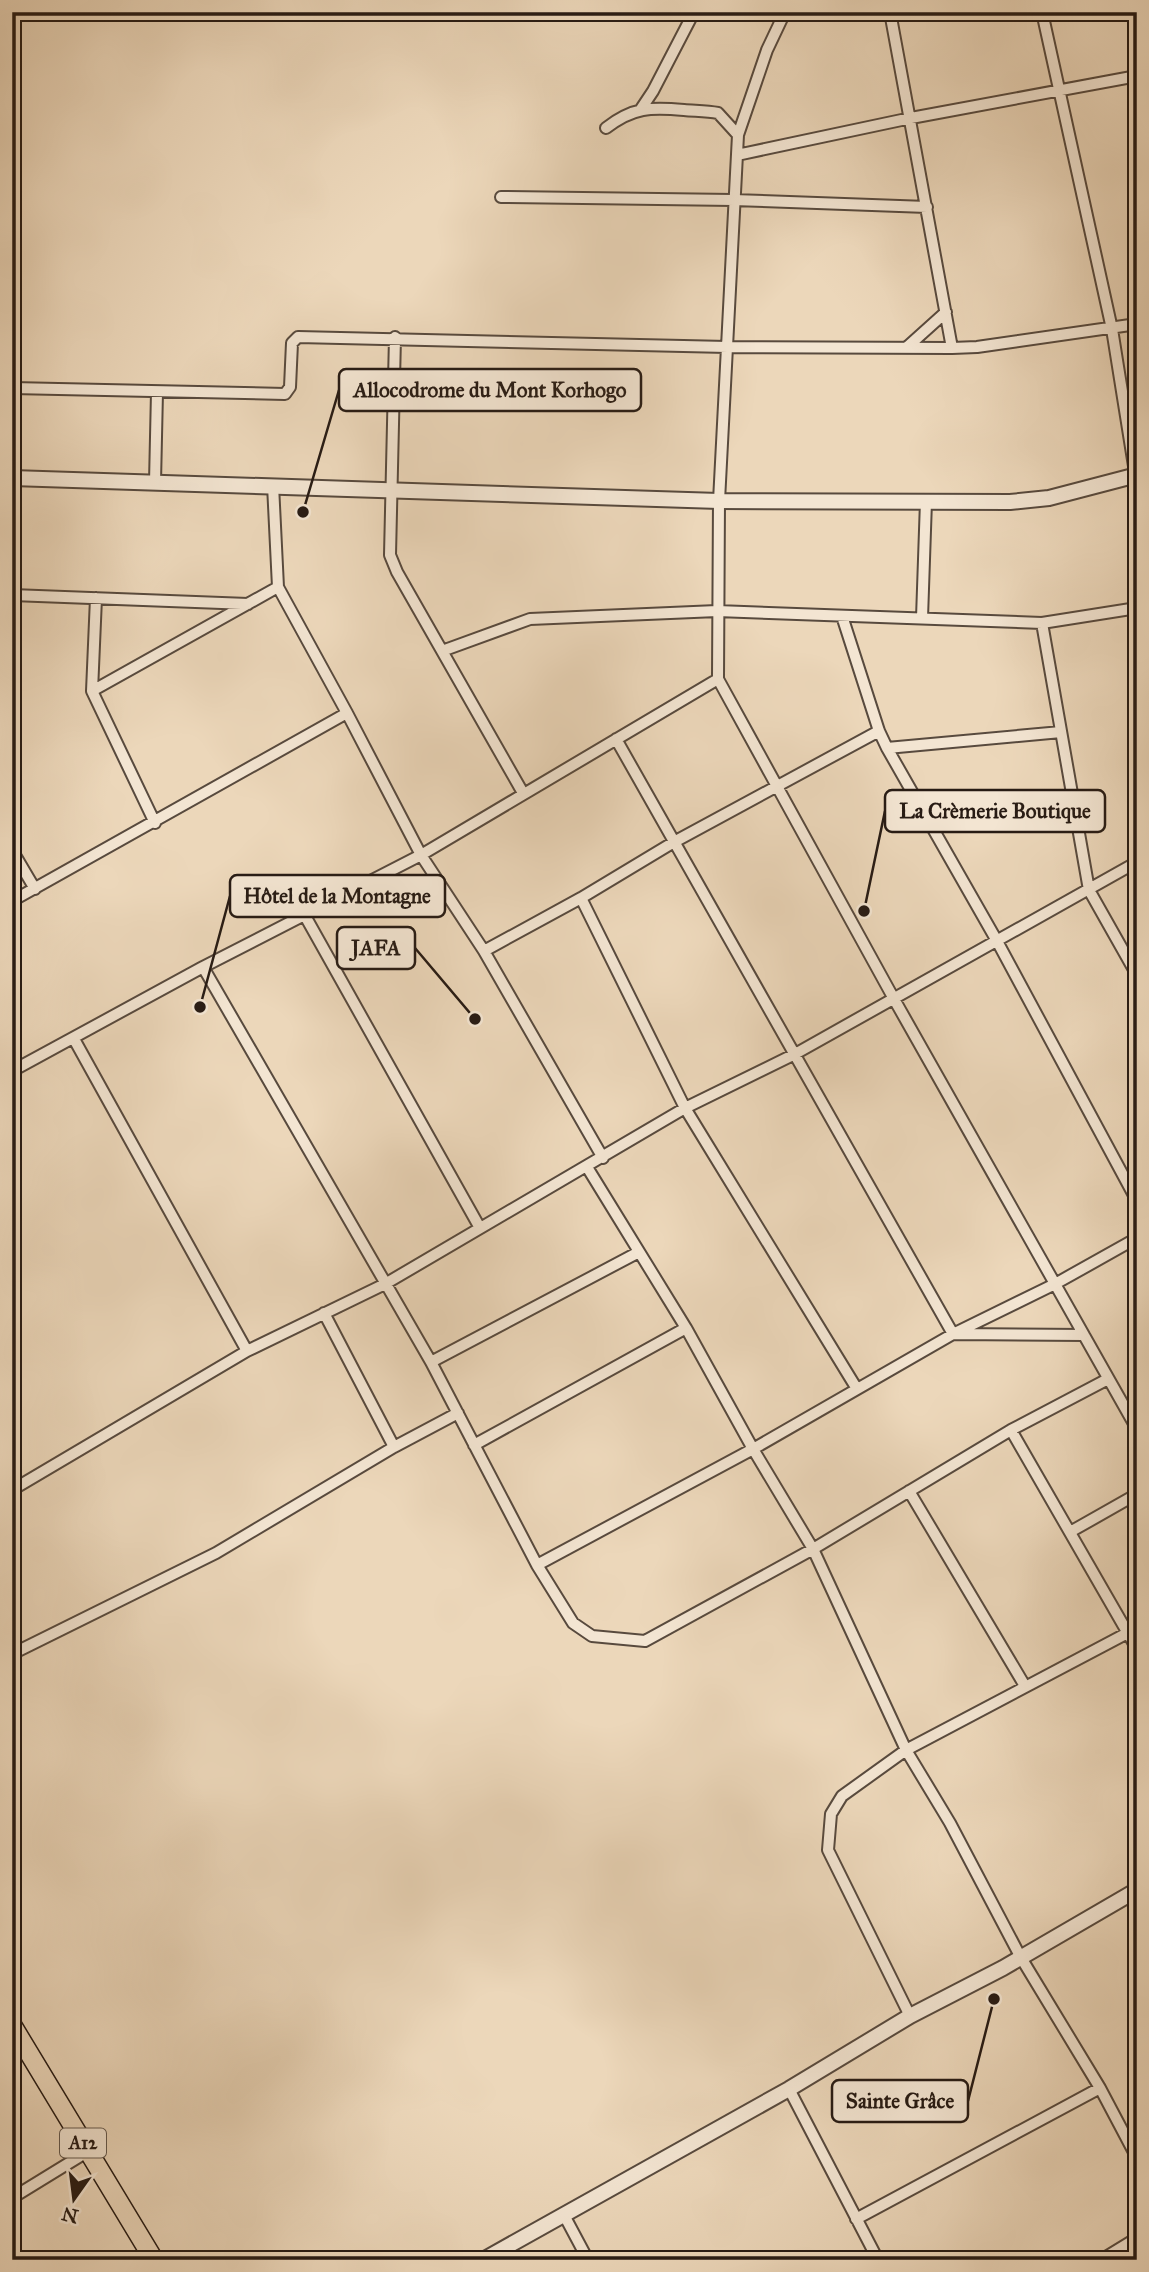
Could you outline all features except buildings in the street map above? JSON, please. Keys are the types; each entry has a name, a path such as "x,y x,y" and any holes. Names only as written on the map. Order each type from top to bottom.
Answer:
{"main road":[{"name":"A12","path":"12,2025 154,2260"},
{"name":"A12","path":"12,2039 146,2260"}],"street":[{"path":"641,109 694,12"},
{"path":"785,12 767,50 738,135 719,501 718,679 894,999 1137,1429"},
{"path":"890,12 952,348"},
{"path":"12,478 719,501 1010,502 1049,498 1136,478 1111,329 1042,12"},
{"path":"737,155 911,118 1137,76"},
{"path":"606,128 621,116 641,109 659,107 718,113 738,135"},
{"path":"501,197 733,200 927,207"},
{"path":"906,348 946,312"},
{"path":"12,388 285,394 290,387 292,343 298,337 395,337 727,347 952,348 978,347 1137,324"},
{"path":"395,337 390,555 397,572 523,793"},
{"path":"155,482 157,392"},
{"path":"273,485 278,587 348,713 421,855 484,951 603,1158"},
{"path":"922,618 926,501"},
{"path":"92,691 278,587"},
{"path":"12,595 248,604"},
{"path":"96,598 92,691 155,823"},
{"path":"442,651 530,619 717,611 1042,623 1137,608"},
{"path":"842,616 878,730 887,748 997,942 1137,1201"},
{"path":"1042,623 1089,890 1137,975"},
{"path":"12,1071 203,967 421,855 718,679"},
{"path":"12,901 348,713"},
{"path":"484,951 581,898 674,842 878,730"},
{"path":"887,748 1061,732"},
{"path":"616,739 953,1334"},
{"path":"12,850 35,889"},
{"path":"12,1490 247,1351 385,1284 685,1108 795,1055 1137,862"},
{"path":"581,898 685,1108 857,1389"},
{"path":"304,914 480,1228"},
{"path":"203,967 431,1362 537,1565 573,1623 592,1636 645,1641 813,1549 1012,1430 1108,1379"},
{"path":"74,1039 247,1351"},
{"path":"587,1167 686,1328 813,1549 906,1751 950,1823 1020,1956 1100,2088 1137,2158"},
{"path":"537,1565 753,1448 953,1334 1055,1284 1137,1238"},
{"path":"431,1362 639,1252"},
{"path":"324,1313 394,1447"},
{"path":"474,1445 686,1328"},
{"path":"953,1334 1084,1335"},
{"path":"12,1654 216,1553 394,1447 458,1413"},
{"path":"1012,1430 1070,1532 1132,1630 1137,1649"},
{"path":"909,1491 1025,1686"},
{"path":"1070,1532 1137,1494"},
{"path":"910,2016 828,1850 831,1814 842,1796 906,1751 1132,1630"},
{"path":"483,2260 789,2089 910,2016 1003,1968 1137,1890"},
{"path":"856,2219 1100,2088"},
{"path":"789,2089 878,2260"},
{"path":"12,2198 82,2155"},
{"path":"564,2215 589,2260"},
{"path":"1101,2260 1137,2238"}],"place":[{"name":"Allocodrome du Mont Korhogo","path":"303,512"},
{"name":"La Crèmerie Boutique","path":"864,911"},
{"name":"Hôtel de la Montagne","path":"200,1007"},
{"name":"JAFA","path":"475,1019"},
{"name":"Sainte Grâce","path":"994,1999"}]}
